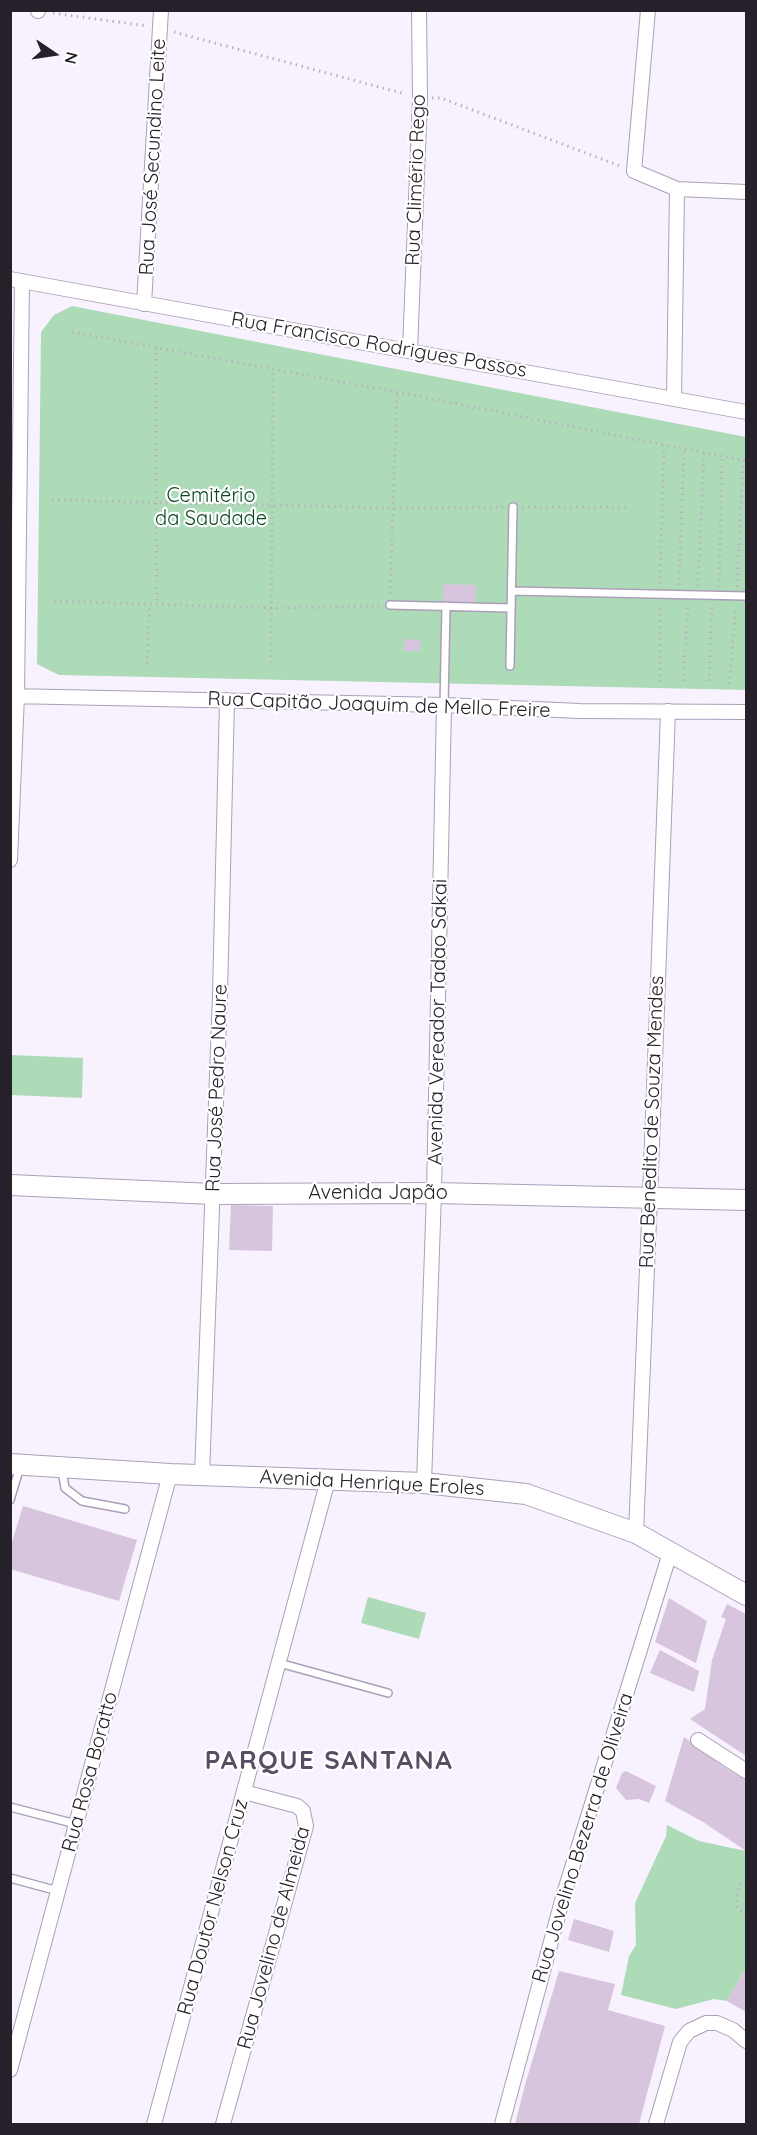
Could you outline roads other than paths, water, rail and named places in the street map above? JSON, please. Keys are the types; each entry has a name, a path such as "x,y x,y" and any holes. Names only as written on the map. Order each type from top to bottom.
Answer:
{"main road":[{"name":"Avenida Japão","path":"10,1185 213,1194 434,1193 650,1196 747,1200"},
{"name":"Avenida Henrique Eroles","path":"16,1465 170,1474 424,1483 525,1494 636,1533 747,1595"}],"street":[{"name":"Rua José Secundino Leite","path":"144,304 161,10"},
{"name":"Rua Climério Rego","path":"410,350 420,98 419,10"},
{"path":"648,10 634,171 677,189 747,192"},
{"path":"674,399 677,189"},
{"path":"10,860 14,696 16,280"},
{"name":"Rua Francisco Rodrigues Passos","path":"16,280 747,412"},
{"name":"Rua Capitão Joaquim de Mello Freire","path":"14,696 444,705 580,711 747,712"},
{"name":"Rua José Pedro Naure","path":"202,1475 213,1194 227,700"},
{"name":"Avenida Vereador Tadao Sakai","path":"424,1483 434,1193 444,705"},
{"name":"Rua Benedito de Souza Mendes","path":"636,1533 668,711"},
{"name":"Rua Rosa Boratto","path":"10,2070 170,1474"},
{"name":"Rua Doutor Nelson Cruz","path":"154,2124 328,1480"},
{"name":"Rua Jovelino Bezerra de Oliveira","path":"502,2124 563,1897 670,1553"},
{"path":"698,1740 747,1771"},
{"name":"Rua Jovelino de Almeida","path":"223,2124 306,1826 303,1811 297,1806 244,1792"},
{"path":"656,2124 680,2042 689,2031 706,2023 717,2024 747,2041"}],"lane":[{"path":"510,666 513,507"},
{"path":"512,591 747,596"},
{"path":"390,605 510,608"},
{"path":"444,705 446,606"},
{"path":"10,1500 16,1465"},
{"path":"62,1467 65,1488 82,1501 125,1509"},
{"path":"279,1663 388,1693"},
{"path":"10,1807 76,1824"},
{"path":"10,1878 58,1891"}],"district":[{"name":"PARQUE SANTANA","path":"329,1761"}],"park label":[{"name":"Cemitério da Saudade","path":"211,508"}]}
